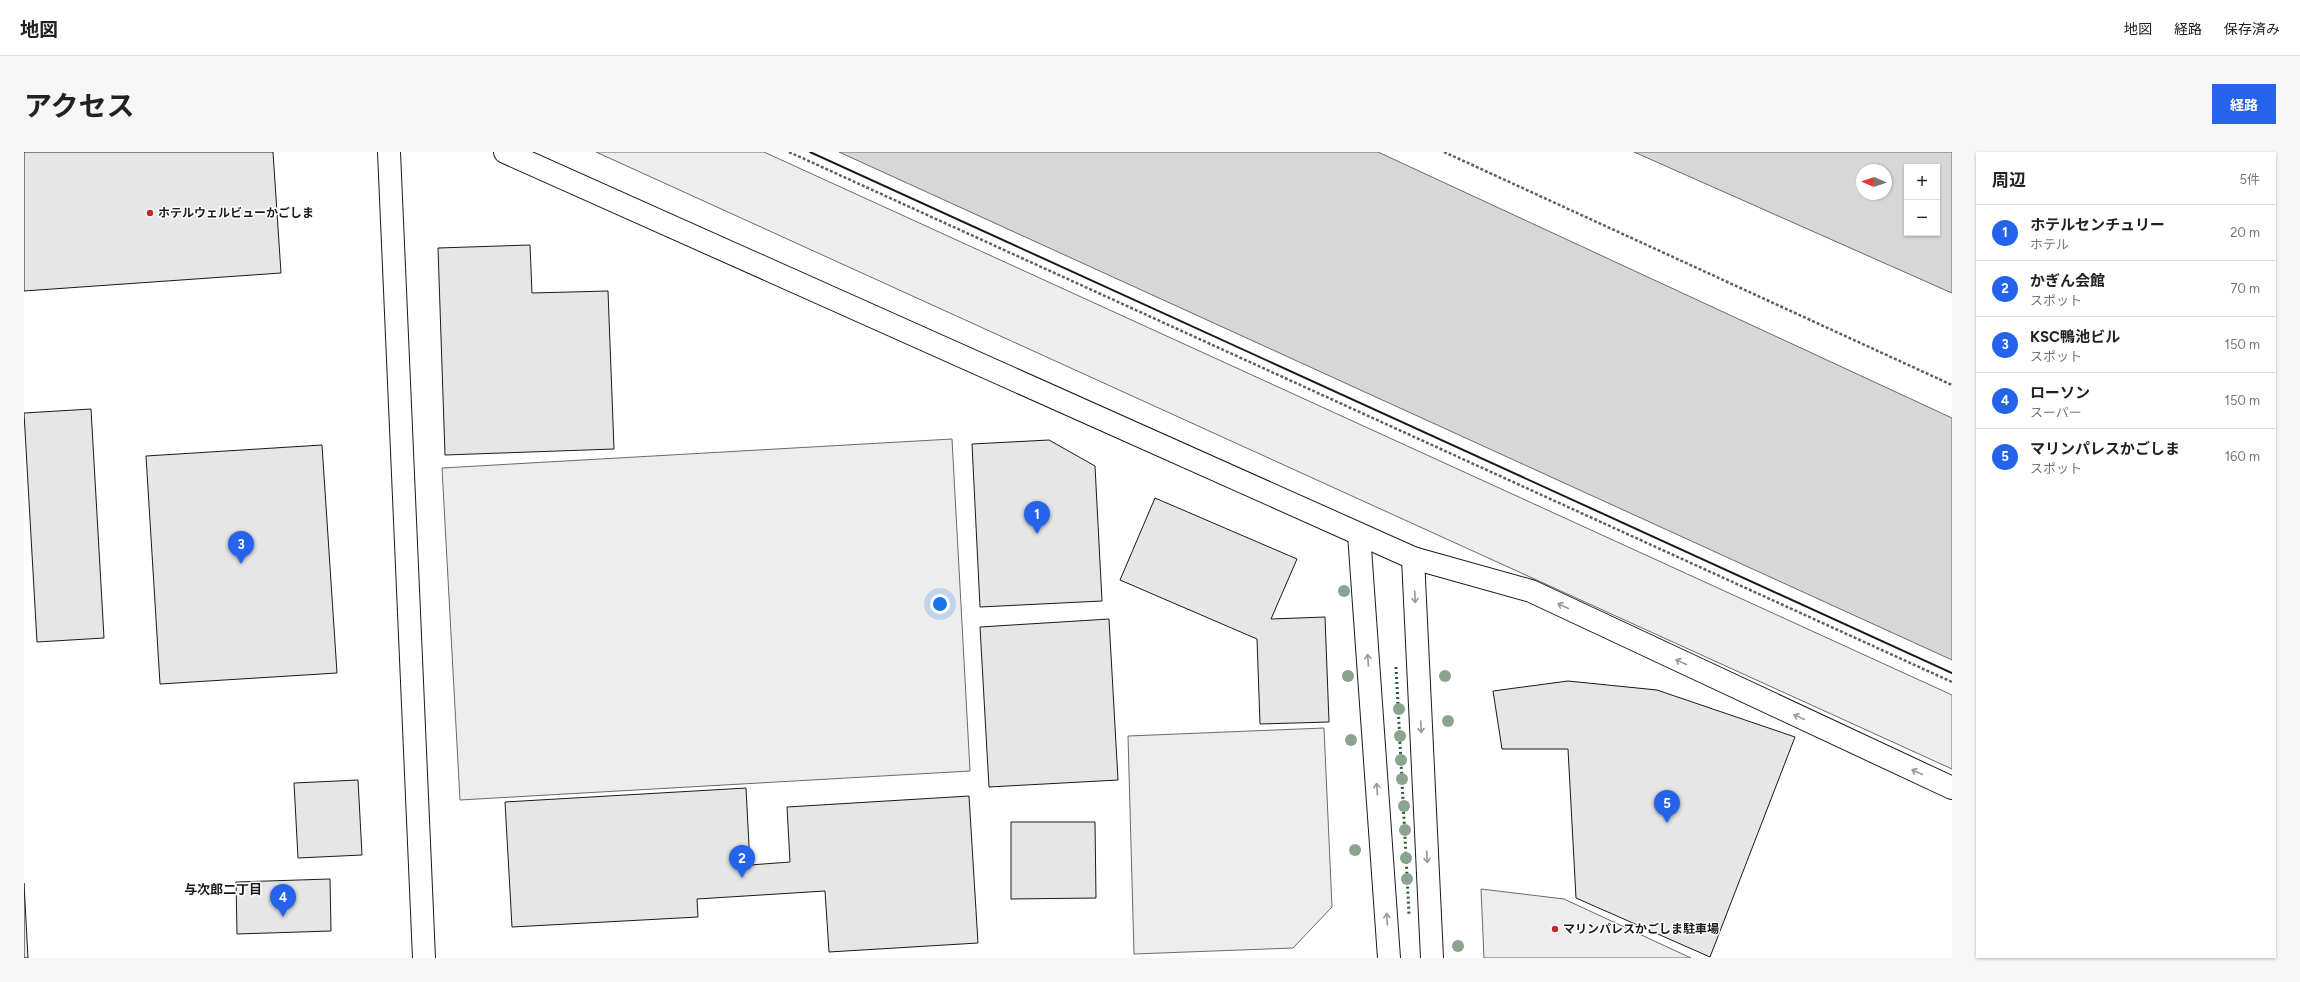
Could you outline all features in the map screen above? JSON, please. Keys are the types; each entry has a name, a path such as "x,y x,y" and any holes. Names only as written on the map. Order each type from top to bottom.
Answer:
{"street":[{"path":"389,152 424,958"},
{"path":"505,152 1413,558 1531,591 1952,788"},
{"path":"1359,534 1389,958"},
{"path":"1413,558 1432,958"}],"path":[{"path":"789,152 1952,682"},
{"path":"1444,152 1952,385"}],"shaded area":[{"path":"596,152 764,152 1952,695 1952,769"},
{"path":"839,152 1378,152 1952,418 1952,660"},
{"path":"1634,152 1952,152 1952,293"},
{"path":"952,439 970,771 460,800 442,468"},
{"path":"1324,728 1332,907 1293,948 1134,954 1128,736"},
{"name":"マリンパレスかごしま駐車場","path":"1481,889 1564,899 1691,958 1484,958"}],"building":[{"name":"ホテルウェルビューかごしま","path":"24,152 273,152 281,273 24,291"},
{"path":"530,245 532,293 608,291 614,449 445,455 438,248"},
{"path":"91,409 104,638 37,642 24,413"},
{"path":"1049,440 1095,466 1102,601 980,607 972,444"},
{"path":"322,445 337,673 160,684 146,456"},
{"path":"1155,498 1297,559 1271,619 1325,617 1329,722 1260,724 1257,639 1120,580"},
{"path":"1109,619 1118,780 989,787 980,627"},
{"path":"1568,681 1657,690 1795,737 1710,957 1576,898 1568,749 1502,749 1493,691"},
{"path":"358,780 362,855 298,858 294,783"},
{"path":"746,788 750,865 790,862 787,807 969,796 978,943 829,952 825,891 697,899 698,917 512,927 505,802"},
{"path":"1011,822 1095,822 1096,898 1011,899"},
{"path":"330,879 331,931 237,934 236,882"},
{"path":"24,883 28,958 24,958"}],"hedge":[{"path":"1396,667 1409,914"}],"wall":[{"path":"810,152 1952,673"}],"place":[{"name":"ホテルウェルビューかごしま","path":"150,213"},
{"name":"ホテルセンチュリー","path":"1037,534"},
{"name":"KSC鴨池ビル","path":"241,564"},
{"name":"マリンパレスかごしま","path":"1667,823"},
{"name":"かぎん会館","path":"742,878"},
{"name":"ローソン","path":"283,917"},
{"name":"マリンパレスかごしま駐車場","path":"1555,929"}],"district":[{"name":"与次郎二丁目","path":"223,889"}]}
